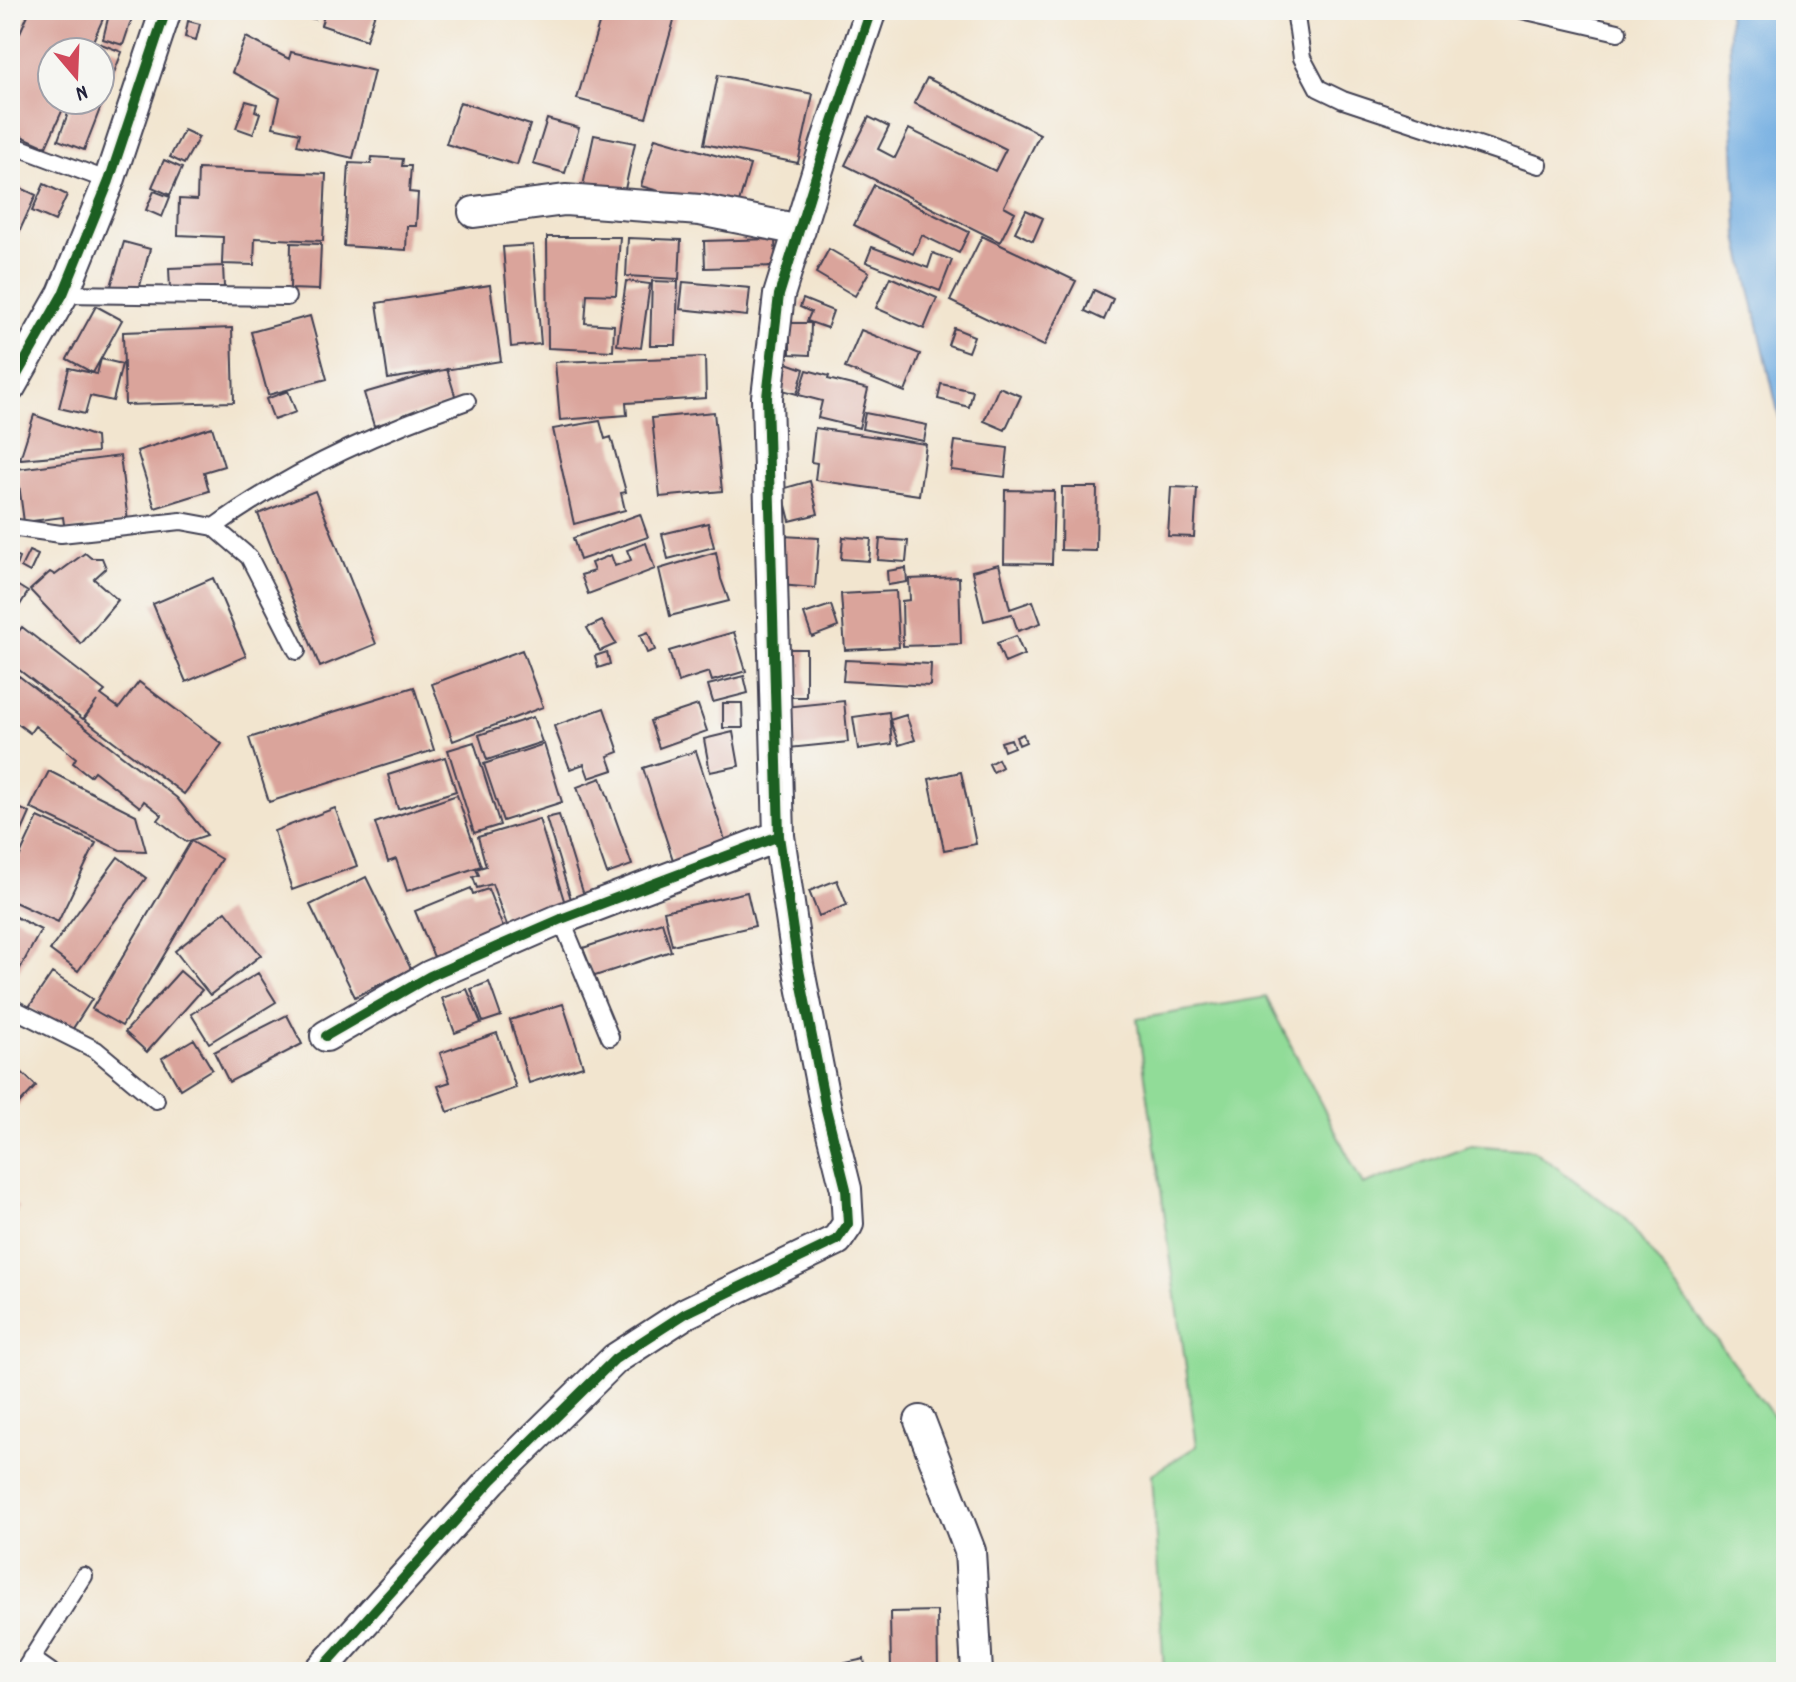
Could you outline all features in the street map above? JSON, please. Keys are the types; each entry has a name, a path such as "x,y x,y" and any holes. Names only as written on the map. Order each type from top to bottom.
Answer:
{"street":[{"path":"10,387 63,294 109,181 166,10"},
{"path":"319,1672 492,1480 615,1359 686,1313 837,1240 848,1224 846,1189 820,1080 798,965 779,836 767,397 779,295 871,10"},
{"path":"474,212 565,200 700,210 800,230"},
{"path":"326,1036 430,976 561,919 779,836"},
{"path":"920,1421 970,1551 977,1672"}],"lane":[{"path":"1295,10 1302,58 1318,88 1343,100 1539,165"},
{"path":"1522,10 1618,32"},
{"path":"10,144 109,181"},
{"path":"63,294 287,297"},
{"path":"214,527 251,500 300,472 398,425 467,401"},
{"path":"10,527 61,534 181,521 214,527 249,557 297,651"},
{"path":"561,919 610,1037"},
{"path":"10,1007 96,1050 156,1100"},
{"path":"51,1672 27,1665 84,1576"}],"green space":[{"path":"1266,997 1363,1185 1470,1145 1533,1150 1624,1217 1786,1433 1786,1672 1164,1672 1152,1474 1197,1446 1137,1019"}],"water":[{"path":"1728,10 1786,10 1786,447 1738,237"}],"building":[{"path":"30,10 107,10 95,36 36,36 36,116 60,116 46,147 10,131 10,55"},
{"path":"110,10 133,15 123,45 116,43 116,36 104,36"},
{"path":"271,10 316,10 315,19"},
{"path":"326,10 376,10 366,40 321,25"},
{"path":"603,10 677,10 646,118 577,99"},
{"path":"188,21 200,24 196,40 185,37"},
{"path":"246,37 289,59 291,52 374,71 353,158 297,145 300,133 273,127 280,98 232,72"},
{"path":"116,50 122,52 116,67"},
{"path":"718,75 813,94 798,163 704,144"},
{"path":"927,78 1040,134 1004,206 1015,212 1000,242 845,165 869,117 889,127 878,149 895,158 909,129 995,171 1006,149 914,103"},
{"path":"246,101 257,104 255,111 260,113 253,134 236,128"},
{"path":"460,102 530,125 517,165 446,144"},
{"path":"67,116 97,116 84,150 58,140"},
{"path":"547,119 579,128 565,173 533,164"},
{"path":"184,130 199,137 184,164 170,157"},
{"path":"594,135 635,143 624,194 583,186"},
{"path":"655,138 750,165 736,213 641,186"},
{"path":"372,157 403,159 402,166 411,166 409,192 418,193 416,226 407,226 406,250 344,246 349,163 371,164"},
{"path":"164,160 182,168 170,195 152,187"},
{"path":"198,169 326,174 323,241 255,238 254,265 222,264 223,237 178,235 179,199 197,200"},
{"path":"10,183 36,195 10,252"},
{"path":"44,184 67,195 55,221 32,211"},
{"path":"874,185 969,232 959,253 922,235 913,254 854,225"},
{"path":"154,191 170,197 162,217 146,210"},
{"path":"1026,210 1043,218 1033,241 1015,232"},
{"path":"982,236 1076,281 1044,346 950,301"},
{"path":"547,237 620,237 616,295 587,294 585,323 614,325 613,351 548,348"},
{"path":"628,238 681,240 679,279 626,276"},
{"path":"775,239 776,266 705,268 704,241"},
{"path":"124,242 150,249 138,293 111,286"},
{"path":"291,243 321,244 319,290 290,289"},
{"path":"533,245 541,344 511,347 503,247"},
{"path":"872,247 928,268 933,253 952,260 940,291 866,262"},
{"path":"829,249 869,272 855,296 816,273"},
{"path":"223,266 224,287 170,289 169,268"},
{"path":"890,277 937,298 924,329 876,308"},
{"path":"626,281 650,284 641,348 617,345"},
{"path":"652,281 678,282 676,345 650,345"},
{"path":"683,282 750,288 747,316 680,309"},
{"path":"490,285 501,361 388,379 377,303"},
{"path":"1094,290 1113,299 1104,320 1085,311"},
{"path":"803,299 833,311 827,328 807,321 811,312 800,307"},
{"path":"96,306 122,320 93,373 67,359"},
{"path":"310,316 327,379 268,395 251,332"},
{"path":"790,323 811,323 810,355 790,354"},
{"path":"232,328 234,402 125,405 123,332"},
{"path":"954,328 974,336 968,352 948,345"},
{"path":"861,330 920,354 905,392 845,368"},
{"path":"705,357 706,398 626,403 627,415 560,420 555,362"},
{"path":"101,359 122,364 113,401 90,396 85,414 59,408 69,368 97,374"},
{"path":"787,363 804,369 797,394 779,389"},
{"path":"447,369 457,402 374,426 364,393"},
{"path":"807,370 868,389 859,428 818,418 822,401 799,395"},
{"path":"941,384 973,391 969,407 938,399"},
{"path":"999,387 1021,396 1005,430 984,421"},
{"path":"288,391 296,412 274,420 266,399"},
{"path":"714,412 722,491 660,497 652,418"},
{"path":"865,413 927,425 924,441 862,429"},
{"path":"34,415 96,437 97,452 20,459"},
{"path":"600,421 605,439 611,437 626,492 621,493 625,510 574,524 553,429"},
{"path":"212,427 224,466 204,472 209,491 155,508 137,451"},
{"path":"815,428 926,444 919,495 815,480 817,463 811,462"},
{"path":"955,441 1008,448 1005,477 951,470"},
{"path":"120,456 128,522 65,531 63,517 24,522 17,469"},
{"path":"810,481 818,514 790,521 782,489"},
{"path":"1062,487 1097,487 1096,551 1061,550"},
{"path":"1171,487 1197,488 1194,537 1168,536"},
{"path":"1005,490 1054,491 1052,564 1004,563"},
{"path":"315,491 376,644 320,667 258,514"},
{"path":"640,514 648,537 580,560 573,538"},
{"path":"708,523 714,547 668,559 662,534"},
{"path":"782,536 819,538 815,588 780,585"},
{"path":"843,537 871,539 869,561 841,559"},
{"path":"880,539 908,541 906,562 878,560"},
{"path":"646,543 655,569 588,594 581,575 594,571 591,563 611,555 615,566 631,560 627,550"},
{"path":"29,551 38,555 30,572 21,567"},
{"path":"716,552 729,601 670,616 659,569"},
{"path":"85,553 91,558 102,558 106,568 94,579 118,600 81,644 30,590 50,572 55,575"},
{"path":"10,554 19,558 13,574 10,573"},
{"path":"999,564 1010,609 1033,601 1041,623 1018,631 1012,614 984,621 972,571"},
{"path":"906,568 907,582 888,585 887,571"},
{"path":"959,577 961,644 903,646 902,601 910,600 909,579"},
{"path":"213,578 246,656 186,682 153,604"},
{"path":"10,581 28,592 10,621"},
{"path":"896,591 899,647 845,650 841,594"},
{"path":"831,605 838,627 812,637 804,614"},
{"path":"602,621 616,644 600,651 587,628"},
{"path":"22,627 105,691 101,695 119,708 139,682 222,744 184,794 84,719 97,701 83,719 10,663 10,643"},
{"path":"648,632 655,650 647,653 640,635"},
{"path":"734,632 746,671 712,681 709,672 678,682 669,651"},
{"path":"1016,636 1024,655 1005,663 997,643"},
{"path":"783,649 806,649 806,697 783,697"},
{"path":"522,650 543,707 453,741 432,684"},
{"path":"607,652 610,664 598,668 595,656"},
{"path":"845,660 931,664 930,686 843,681"},
{"path":"19,676 177,798 207,835 186,842 158,820 162,815 144,801 140,807 94,771 90,776 73,763 76,758 35,726 30,733 10,718 10,688"},
{"path":"744,676 748,693 713,702 708,685"},
{"path":"414,687 434,750 269,802 249,738"},
{"path":"844,701 848,742 789,748 785,707"},
{"path":"723,703 742,703 743,728 723,728"},
{"path":"698,705 707,731 659,748 650,721"},
{"path":"604,708 619,752 608,756 613,770 589,778 584,764 570,769 554,726"},
{"path":"889,712 892,744 858,749 853,717"},
{"path":"906,715 915,740 899,745 890,720"},
{"path":"533,717 542,742 487,760 479,735"},
{"path":"733,732 739,766 710,772 704,739"},
{"path":"1023,734 1026,742 1019,745 1016,737"},
{"path":"1011,739 1014,747 1004,751 1001,742"},
{"path":"474,742 500,825 474,833 448,750"},
{"path":"544,744 562,802 503,821 484,764"},
{"path":"696,751 727,846 674,863 643,768"},
{"path":"445,757 456,791 398,809 388,775"},
{"path":"998,759 1002,767 993,772 989,764"},
{"path":"49,771 136,815 146,851 120,850 30,808"},
{"path":"961,772 976,844 944,850 929,779"},
{"path":"601,778 632,865 607,874 577,787"},
{"path":"457,795 481,866 407,891 396,859 388,862 375,823"},
{"path":"10,804 30,813 10,858"},
{"path":"335,808 357,866 292,890 274,831"},
{"path":"559,815 587,905 574,909 546,818"},
{"path":"38,817 96,843 58,922 10,900 10,859 17,862"},
{"path":"539,819 567,910 508,928 492,884 477,888 473,877 479,875 476,869 486,866 478,837"},
{"path":"191,841 221,859 122,1026 92,1009"},
{"path":"118,857 146,878 78,971 50,950"},
{"path":"366,877 411,969 355,997 310,905"},
{"path":"837,880 847,905 819,916 809,891"},
{"path":"471,888 473,894 488,889 504,930 434,957 415,911"},
{"path":"747,892 755,926 672,945 664,911"},
{"path":"226,911 261,955 210,995 175,951"},
{"path":"10,914 41,930 10,987"},
{"path":"662,922 671,951 592,977 583,948"},
{"path":"180,971 202,990 147,1052 125,1032"},
{"path":"52,973 92,999 70,1033 29,1007"},
{"path":"258,973 276,1002 209,1043 191,1014"},
{"path":"489,982 501,1016 483,1022 471,989"},
{"path":"467,989 481,1023 455,1033 442,998"},
{"path":"563,1004 583,1066 529,1083 510,1020"},
{"path":"287,1015 302,1044 229,1082 214,1052"},
{"path":"497,1033 516,1088 448,1112 438,1086 450,1082 440,1053"},
{"path":"194,1039 212,1069 180,1089 162,1058"},
{"path":"10,1061 36,1086 10,1114"},
{"path":"10,1200 19,1208 10,1217"},
{"path":"937,1611 938,1672 891,1672 890,1612"},
{"path":"864,1659 866,1672 810,1672 810,1671"}],"cycle path":[{"path":"10,387 63,294 109,181 166,10"},
{"path":"319,1672 492,1480 615,1359 686,1313 837,1240 848,1224 846,1189 826,1109 798,965 779,836 767,397 779,295 871,10"},
{"path":"326,1036 430,976 561,919 779,836"}]}
